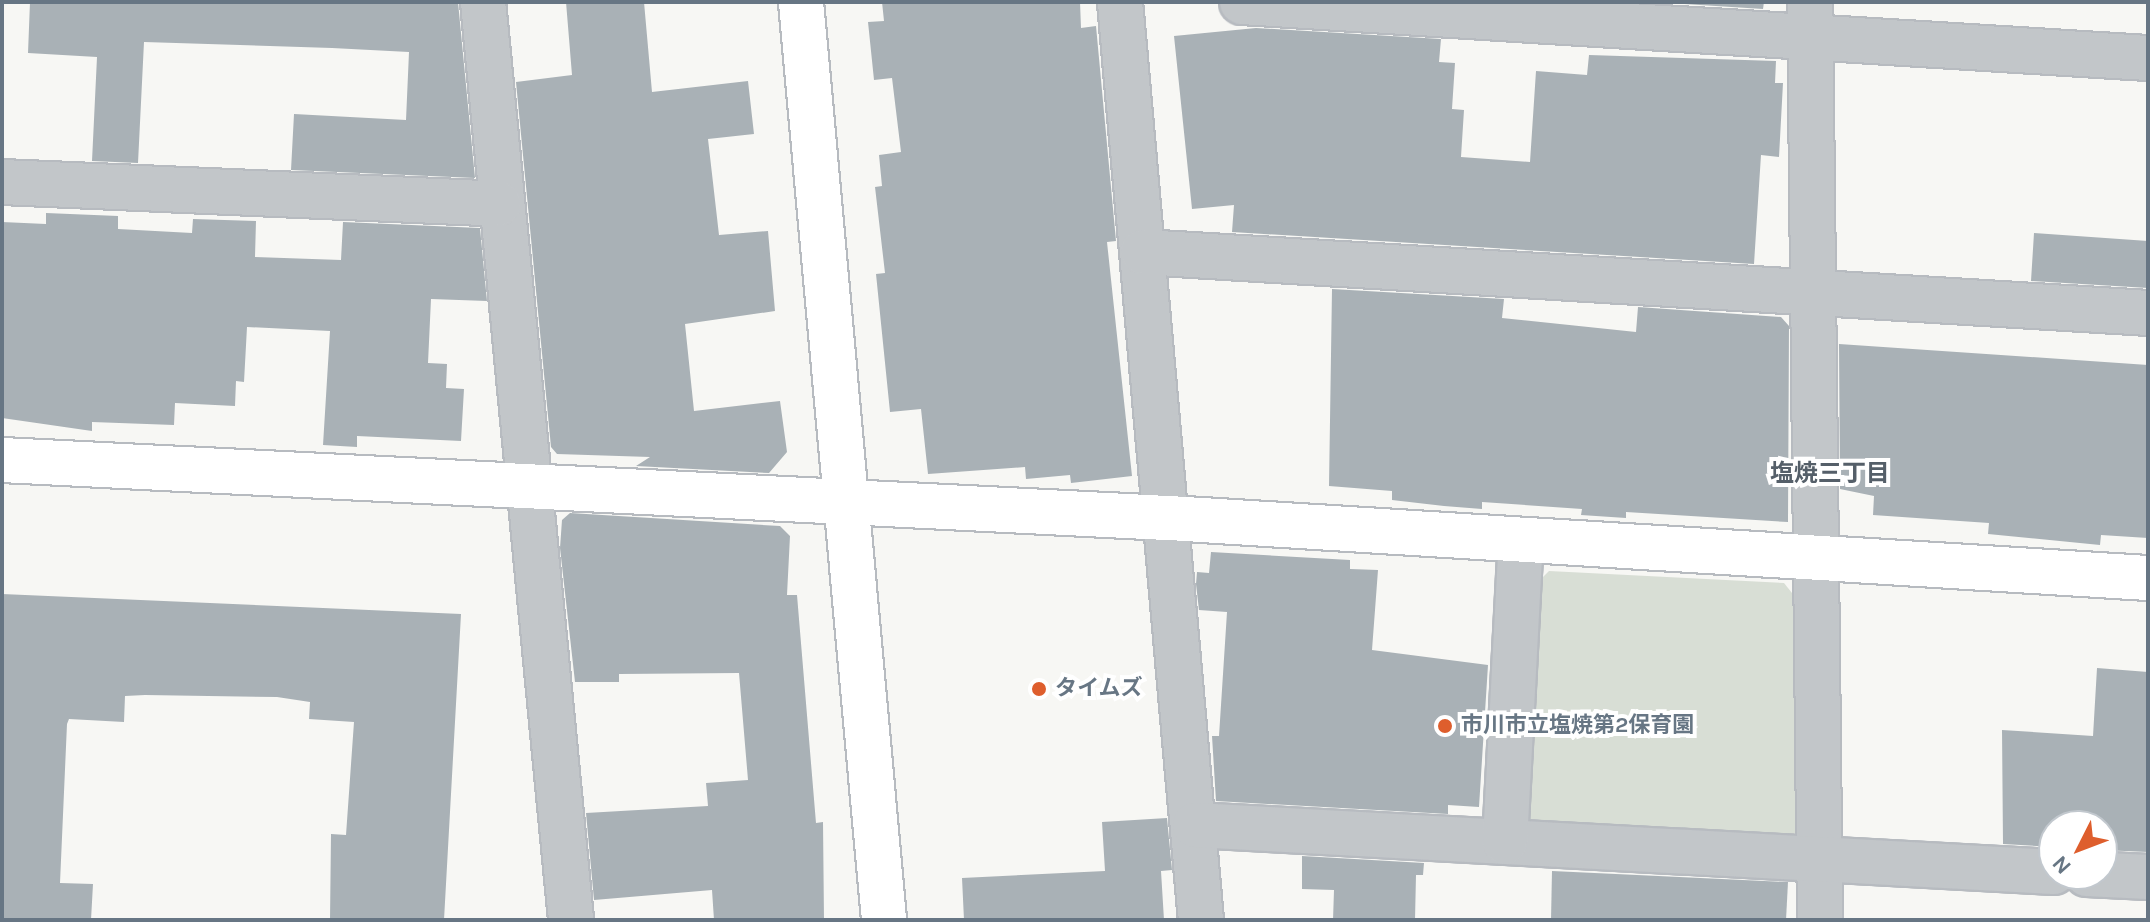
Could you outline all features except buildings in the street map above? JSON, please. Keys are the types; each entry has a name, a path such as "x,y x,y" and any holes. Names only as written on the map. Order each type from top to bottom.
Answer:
{"street":[{"path":"483,2 499,204 571,920"},
{"path":"801,2 884,920"},
{"path":"1120,2 1169,518 1201,920"},
{"path":"1242,2 1810,19 2148,58"},
{"path":"1810,19 1820,920"},
{"path":"2,182 499,204"},
{"path":"1143,252 2148,313"},
{"path":"2,460 848,500 2148,578"},
{"path":"1505,842 1521,541"},
{"path":"1195,825 2038,871"},
{"path":"2118,876 2148,877"}],"shaded area":[{"path":"1549,571 1784,583 1800,603 1801,826 1786,843 1534,827 1521,814 1534,586"}],"place":[{"name":"タイムズ","path":"1039,689"},
{"name":"市川市立塩焼第2保育園","path":"1445,726"}],"district":[{"name":"塩焼三丁目","path":"1830,474"}]}
